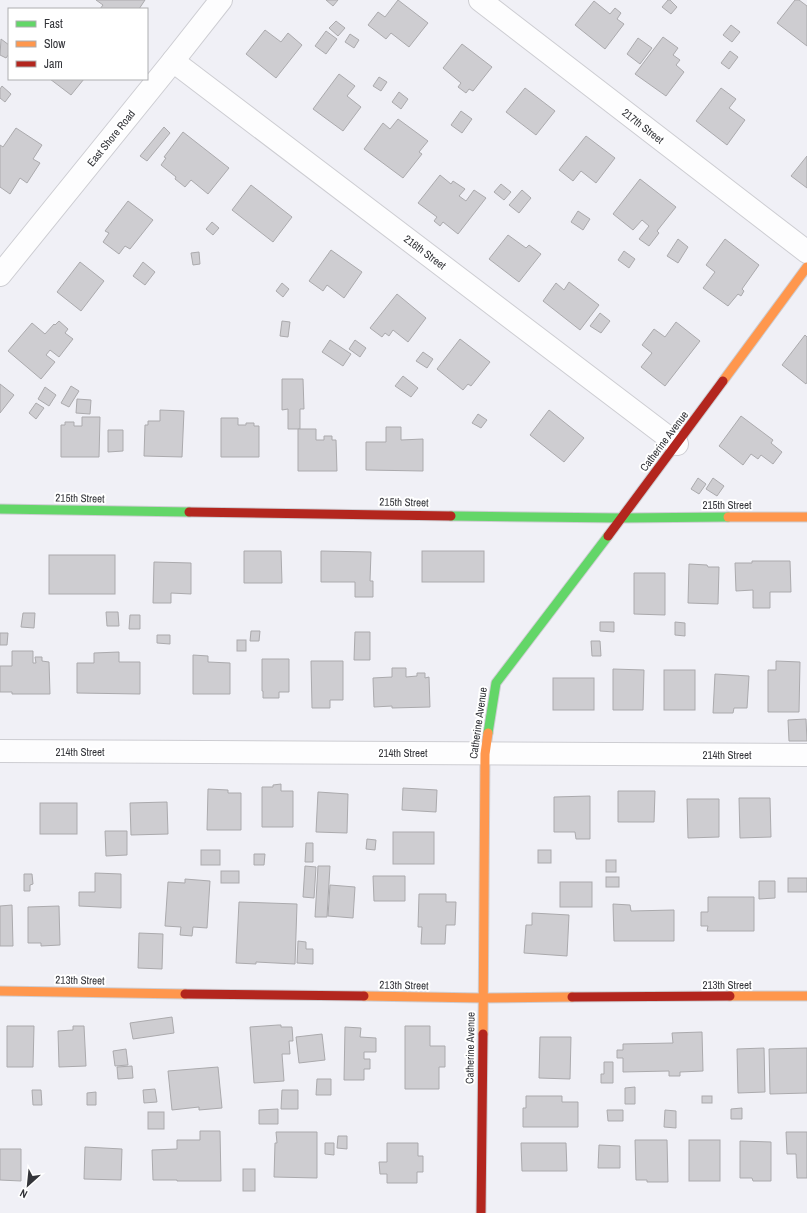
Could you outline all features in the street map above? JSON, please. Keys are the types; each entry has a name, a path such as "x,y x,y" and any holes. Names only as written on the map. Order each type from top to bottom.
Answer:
{"street":[{"name":"East Shore Road","path":"0,275 221,0"},
{"name":"217th Street","path":"480,0 807,252"},
{"name":"216th Street","path":"173,61 677,444"},
{"name":"Catherine Avenue","path":"481,1213 484,754 496,684 677,444 807,267"},
{"name":"215th Street","path":"0,509 621,518 807,517"},
{"name":"214th Street","path":"0,751 807,755"},
{"name":"213th Street","path":"0,991 482,998 807,996"}],"building":[{"path":"96,0 145,0 140,8 101,8 103,5"},
{"path":"326,0 338,0 333,6"},
{"path":"398,0 428,23 409,47 391,33 386,39 368,25 378,12 385,17"},
{"path":"668,0 670,0 677,7 671,14 662,7"},
{"path":"795,0 799,0 807,6 807,46 777,23"},
{"path":"594,1 610,14 615,8 621,13 617,19 624,24 605,49 575,25"},
{"path":"336,21 345,28 338,36 329,28"},
{"path":"731,25 740,32 732,42 723,35"},
{"path":"265,30 281,42 288,33 302,45 276,78 246,54"},
{"path":"326,31 337,39 326,54 315,46"},
{"path":"350,34 359,40 354,48 345,42"},
{"path":"663,37 678,48 673,55 680,60 676,65 684,72 666,96 635,74"},
{"path":"638,38 652,48 640,64 627,54"},
{"path":"1,39 8,44 8,55 6,58 0,55"},
{"path":"462,44 492,67 473,91 469,89 466,93 458,87 461,83 443,68"},
{"path":"730,51 738,57 729,69 721,63"},
{"path":"339,74 355,86 347,96 361,107 343,131 313,109"},
{"path":"379,77 387,82 381,91 373,86"},
{"path":"51,80 83,80 71,95"},
{"path":"2,86 11,94 5,102 0,98 0,89"},
{"path":"525,88 555,111 536,135 506,112"},
{"path":"721,88 736,99 729,108 745,120 727,145 696,121"},
{"path":"399,92 408,99 401,109 392,102"},
{"path":"461,111 472,119 462,133 451,125"},
{"path":"398,119 428,141 419,152 422,154 403,178 364,149 383,123 390,129"},
{"path":"164,127 170,133 147,161 140,156"},
{"path":"16,128 42,145 33,159 40,163 27,183 20,178 10,194 0,187 0,145 3,147"},
{"path":"183,132 229,168 208,194 191,180 185,187 175,179 176,177 161,165 166,158 164,157"},
{"path":"586,136 615,158 596,183 581,171 573,181 559,170"},
{"path":"807,156 807,188 791,176"},
{"path":"440,175 451,184 453,181 465,189 459,196 466,201 474,190 486,198 458,234 443,222 440,226 434,221 437,217 418,203"},
{"path":"640,179 676,207 657,231 659,233 649,246 639,239 649,226 642,220 633,230 613,214"},
{"path":"501,184 511,192 504,200 494,192"},
{"path":"251,185 292,217 273,242 232,210"},
{"path":"522,190 531,198 519,213 509,205"},
{"path":"128,201 153,220 130,249 125,246 119,254 103,242 109,233 105,231"},
{"path":"578,211 590,219 583,230 571,222"},
{"path":"212,222 219,228 213,235 206,229"},
{"path":"508,235 526,248 529,245 541,254 519,282 489,259"},
{"path":"678,239 688,247 678,263 667,256"},
{"path":"725,239 759,265 742,289 744,291 741,296 738,294 728,306 703,288 715,272 706,265"},
{"path":"331,250 362,272 344,298 327,285 323,291 309,281"},
{"path":"624,251 635,259 629,268 618,260"},
{"path":"199,252 200,264 193,265 191,253"},
{"path":"80,262 104,281 81,311 57,292"},
{"path":"143,262 155,272 145,285 133,276"},
{"path":"569,282 599,305 580,330 543,301 556,283 564,290"},
{"path":"282,283 289,289 283,297 276,291"},
{"path":"397,294 426,318 408,342 393,330 389,336 385,333 382,337 370,328"},
{"path":"600,313 610,321 601,333 590,326"},
{"path":"59,321 68,329 65,333 73,339 59,357 50,350 46,355 55,362 41,379 8,351 32,323 45,334 54,324 55,325"},
{"path":"282,321 290,322 288,337 280,336"},
{"path":"676,322 700,341 665,386 641,367 652,353 642,345 654,329 665,337"},
{"path":"805,335 807,337 806,384 782,365"},
{"path":"460,339 490,362 471,386 468,384 463,390 437,369"},
{"path":"330,340 351,354 343,366 322,352"},
{"path":"355,340 366,348 360,357 349,349"},
{"path":"423,352 433,359 427,368 416,361"},
{"path":"403,376 418,388 411,397 395,386"},
{"path":"282,379 303,379 304,409 300,409 300,429 288,429 288,409 282,410"},
{"path":"0,384 14,395 0,413"},
{"path":"71,386 79,391 69,407 61,403"},
{"path":"45,387 56,395 49,406 38,399"},
{"path":"77,399 91,400 90,414 76,413"},
{"path":"36,403 44,408 36,419 29,413"},
{"path":"160,410 184,411 182,457 144,456 145,425 148,425 148,421 160,421"},
{"path":"549,410 584,438 564,462 530,435"},
{"path":"478,414 487,420 481,428 472,423"},
{"path":"741,416 773,440 771,443 782,452 773,464 761,455 758,459 751,454 743,465 719,446"},
{"path":"82,417 100,417 99,457 61,457 61,425 65,425 65,422 74,422 74,426 82,426"},
{"path":"221,418 238,418 238,425 254,423 254,426 259,426 259,457 221,457"},
{"path":"386,427 401,427 401,440 423,439 423,471 366,470 366,442 386,442"},
{"path":"298,429 316,429 316,440 324,440 324,436 332,436 332,440 336,440 337,471 298,471"},
{"path":"108,430 123,430 123,451 108,452"},
{"path":"698,478 706,484 699,494 691,489"},
{"path":"713,478 724,486 717,496 706,489"},
{"path":"244,551 281,551 282,583 244,583"},
{"path":"321,551 371,552 370,581 373,581 373,597 355,597 355,582 321,582"},
{"path":"422,551 484,551 484,582 422,582"},
{"path":"49,555 115,555 115,594 49,594"},
{"path":"752,561 790,561 791,592 770,592 770,608 753,608 753,590 736,591 735,563 752,563"},
{"path":"154,562 191,563 191,594 171,593 171,603 153,603"},
{"path":"689,564 719,567 718,604 688,603"},
{"path":"634,573 665,573 665,615 634,614"},
{"path":"106,612 118,612 119,626 107,626"},
{"path":"23,613 35,613 34,628 21,627"},
{"path":"130,615 140,615 140,629 129,629"},
{"path":"600,622 614,622 614,632 600,631"},
{"path":"675,622 685,623 685,636 675,635"},
{"path":"251,631 260,631 259,641 250,641"},
{"path":"355,632 370,632 370,660 354,660"},
{"path":"0,633 8,633 7,645 0,645"},
{"path":"157,635 170,635 170,644 157,643"},
{"path":"237,640 246,640 246,651 237,651"},
{"path":"591,641 600,641 601,656 592,656"},
{"path":"12,651 33,651 33,663 36,663 35,657 42,657 42,661 49,662 50,694 12,694 12,692 0,692 0,666 12,666"},
{"path":"119,652 119,662 140,662 140,694 77,693 77,663 94,663 94,653"},
{"path":"193,655 208,656 208,662 230,663 230,694 193,694"},
{"path":"262,659 289,659 289,692 279,692 279,698 263,698"},
{"path":"311,661 343,661 343,700 330,700 330,708 312,708"},
{"path":"776,661 800,662 799,712 768,712 768,670 776,670"},
{"path":"392,668 406,668 406,677 417,676 417,673 425,673 425,678 429,677 430,707 374,707 373,678 392,677"},
{"path":"613,669 644,670 643,710 613,710"},
{"path":"664,670 695,670 695,710 664,710"},
{"path":"715,674 749,676 747,708 734,708 733,713 713,713"},
{"path":"553,678 594,678 594,710 553,710"},
{"path":"806,719 807,741 789,741 788,720"},
{"path":"281,784 281,791 293,791 293,827 262,827 262,787 273,787 273,785"},
{"path":"403,788 437,790 436,812 402,810"},
{"path":"208,789 228,790 228,793 241,793 241,830 207,830"},
{"path":"618,791 655,791 654,822 618,822"},
{"path":"318,792 348,794 347,833 316,832"},
{"path":"590,796 590,839 576,839 575,832 554,832 554,797"},
{"path":"739,798 770,798 771,837 740,838"},
{"path":"687,799 719,799 719,837 688,838"},
{"path":"167,802 168,834 131,835 130,803"},
{"path":"40,803 77,803 77,834 40,834"},
{"path":"105,831 127,831 127,855 106,856"},
{"path":"393,832 434,832 434,864 393,864"},
{"path":"367,839 376,840 375,850 366,849"},
{"path":"306,843 313,843 313,862 305,862"},
{"path":"201,850 220,850 220,865 201,865"},
{"path":"538,850 551,850 551,863 538,863"},
{"path":"254,854 265,854 264,865 254,865"},
{"path":"606,860 616,860 616,872 606,872"},
{"path":"305,866 316,867 314,898 303,897"},
{"path":"318,866 330,866 327,917 315,917"},
{"path":"221,871 239,871 239,883 221,883"},
{"path":"95,873 121,874 121,908 79,906 79,892 95,892"},
{"path":"24,874 32,874 33,884 30,885 30,891 24,891"},
{"path":"373,876 405,876 405,901 374,901"},
{"path":"606,877 619,877 619,887 606,887"},
{"path":"788,878 807,878 807,892 788,892"},
{"path":"185,879 210,881 207,928 193,927 192,936 180,935 181,927 165,926 168,882 185,883"},
{"path":"759,881 775,881 775,898 759,899"},
{"path":"560,882 592,882 592,907 560,907"},
{"path":"330,885 355,887 353,918 328,916"},
{"path":"419,894 446,894 446,902 456,902 455,925 446,925 445,944 421,944 422,927 418,927"},
{"path":"708,897 754,897 754,931 707,931 708,926 701,926 701,912 708,912"},
{"path":"239,902 297,904 295,964 256,962 256,964 236,963"},
{"path":"613,904 630,905 631,911 674,910 674,941 614,941"},
{"path":"12,905 13,946 0,946 0,906"},
{"path":"59,906 60,945 41,946 41,943 28,943 28,907"},
{"path":"532,913 569,915 567,956 524,953 526,925 532,925"},
{"path":"139,933 163,934 162,969 138,968"},
{"path":"298,941 306,942 306,949 313,949 313,964 297,963"},
{"path":"172,1017 174,1033 133,1039 130,1023"},
{"path":"281,1025 281,1027 292,1027 293,1041 289,1041 290,1054 282,1054 284,1081 254,1083 250,1027"},
{"path":"7,1026 34,1026 33,1067 7,1067"},
{"path":"73,1026 84,1026 86,1066 59,1067 58,1031 73,1030"},
{"path":"405,1026 430,1026 430,1046 445,1046 445,1067 439,1067 439,1089 405,1089"},
{"path":"345,1027 361,1028 360,1037 376,1038 376,1052 364,1052 364,1059 370,1059 370,1069 364,1069 364,1080 344,1080"},
{"path":"702,1032 703,1071 680,1072 680,1076 669,1076 669,1071 623,1072 623,1058 617,1058 617,1050 623,1050 623,1044 673,1043 672,1033"},
{"path":"322,1034 325,1060 299,1063 296,1037"},
{"path":"540,1037 571,1037 570,1079 539,1078"},
{"path":"764,1048 765,1092 738,1093 737,1049"},
{"path":"807,1048 807,1093 770,1094 769,1049"},
{"path":"126,1049 128,1065 115,1066 113,1051"},
{"path":"604,1062 613,1062 613,1083 601,1083 601,1074 604,1074"},
{"path":"132,1066 133,1078 118,1079 117,1067"},
{"path":"218,1067 222,1108 199,1110 199,1107 172,1110 168,1071"},
{"path":"317,1079 331,1079 331,1095 316,1095"},
{"path":"635,1087 635,1104 625,1104 625,1088"},
{"path":"155,1089 157,1102 144,1103 143,1090"},
{"path":"32,1090 41,1090 42,1105 33,1105"},
{"path":"282,1090 298,1090 298,1109 281,1109"},
{"path":"96,1092 96,1105 87,1105 87,1093"},
{"path":"526,1096 562,1096 562,1102 578,1102 578,1127 523,1127 523,1108 526,1108"},
{"path":"702,1096 712,1096 712,1103 702,1103"},
{"path":"742,1108 742,1119 731,1119 731,1109"},
{"path":"278,1109 278,1124 259,1124 259,1110"},
{"path":"607,1110 623,1110 623,1121 608,1121"},
{"path":"665,1110 676,1111 676,1128 664,1127"},
{"path":"148,1112 164,1112 164,1129 148,1129"},
{"path":"200,1131 220,1131 221,1181 153,1180 152,1150 177,1149 177,1140 200,1140"},
{"path":"276,1132 317,1132 317,1178 274,1177 275,1143 277,1143"},
{"path":"786,1132 807,1132 807,1178 797,1178 796,1154 787,1154"},
{"path":"338,1136 347,1136 347,1149 337,1148"},
{"path":"635,1140 667,1140 668,1182 647,1182 647,1180 636,1180"},
{"path":"689,1140 720,1140 720,1181 689,1181"},
{"path":"740,1141 771,1142 771,1181 753,1181 752,1178 740,1178"},
{"path":"325,1143 334,1143 334,1155 325,1154"},
{"path":"387,1143 418,1143 418,1156 423,1156 423,1172 417,1172 417,1183 387,1183 387,1174 380,1174 379,1162 387,1162"},
{"path":"521,1143 566,1143 567,1171 522,1171"},
{"path":"599,1145 620,1146 620,1168 598,1168"},
{"path":"85,1147 122,1149 121,1180 84,1179"},
{"path":"0,1149 21,1149 21,1181 0,1180"},
{"path":"243,1169 255,1169 255,1191 243,1191"}],"traffic: fast":[{"path":"0,509 189,512"},
{"path":"451,516 621,518 728,517"},
{"path":"488,733 496,683 608,536"}],"traffic: slow":[{"path":"723,381 807,267"},
{"path":"728,517 807,517"},
{"path":"483,1034 485,754 488,733"},
{"path":"0,991 185,994"},
{"path":"364,996 482,998 572,997"},
{"path":"730,996 807,996"}],"traffic: jam":[{"path":"608,536 723,381"},
{"path":"189,512 451,516"},
{"path":"185,994 364,996"},
{"path":"572,997 730,996"},
{"path":"481,1213 483,1034"}]}
